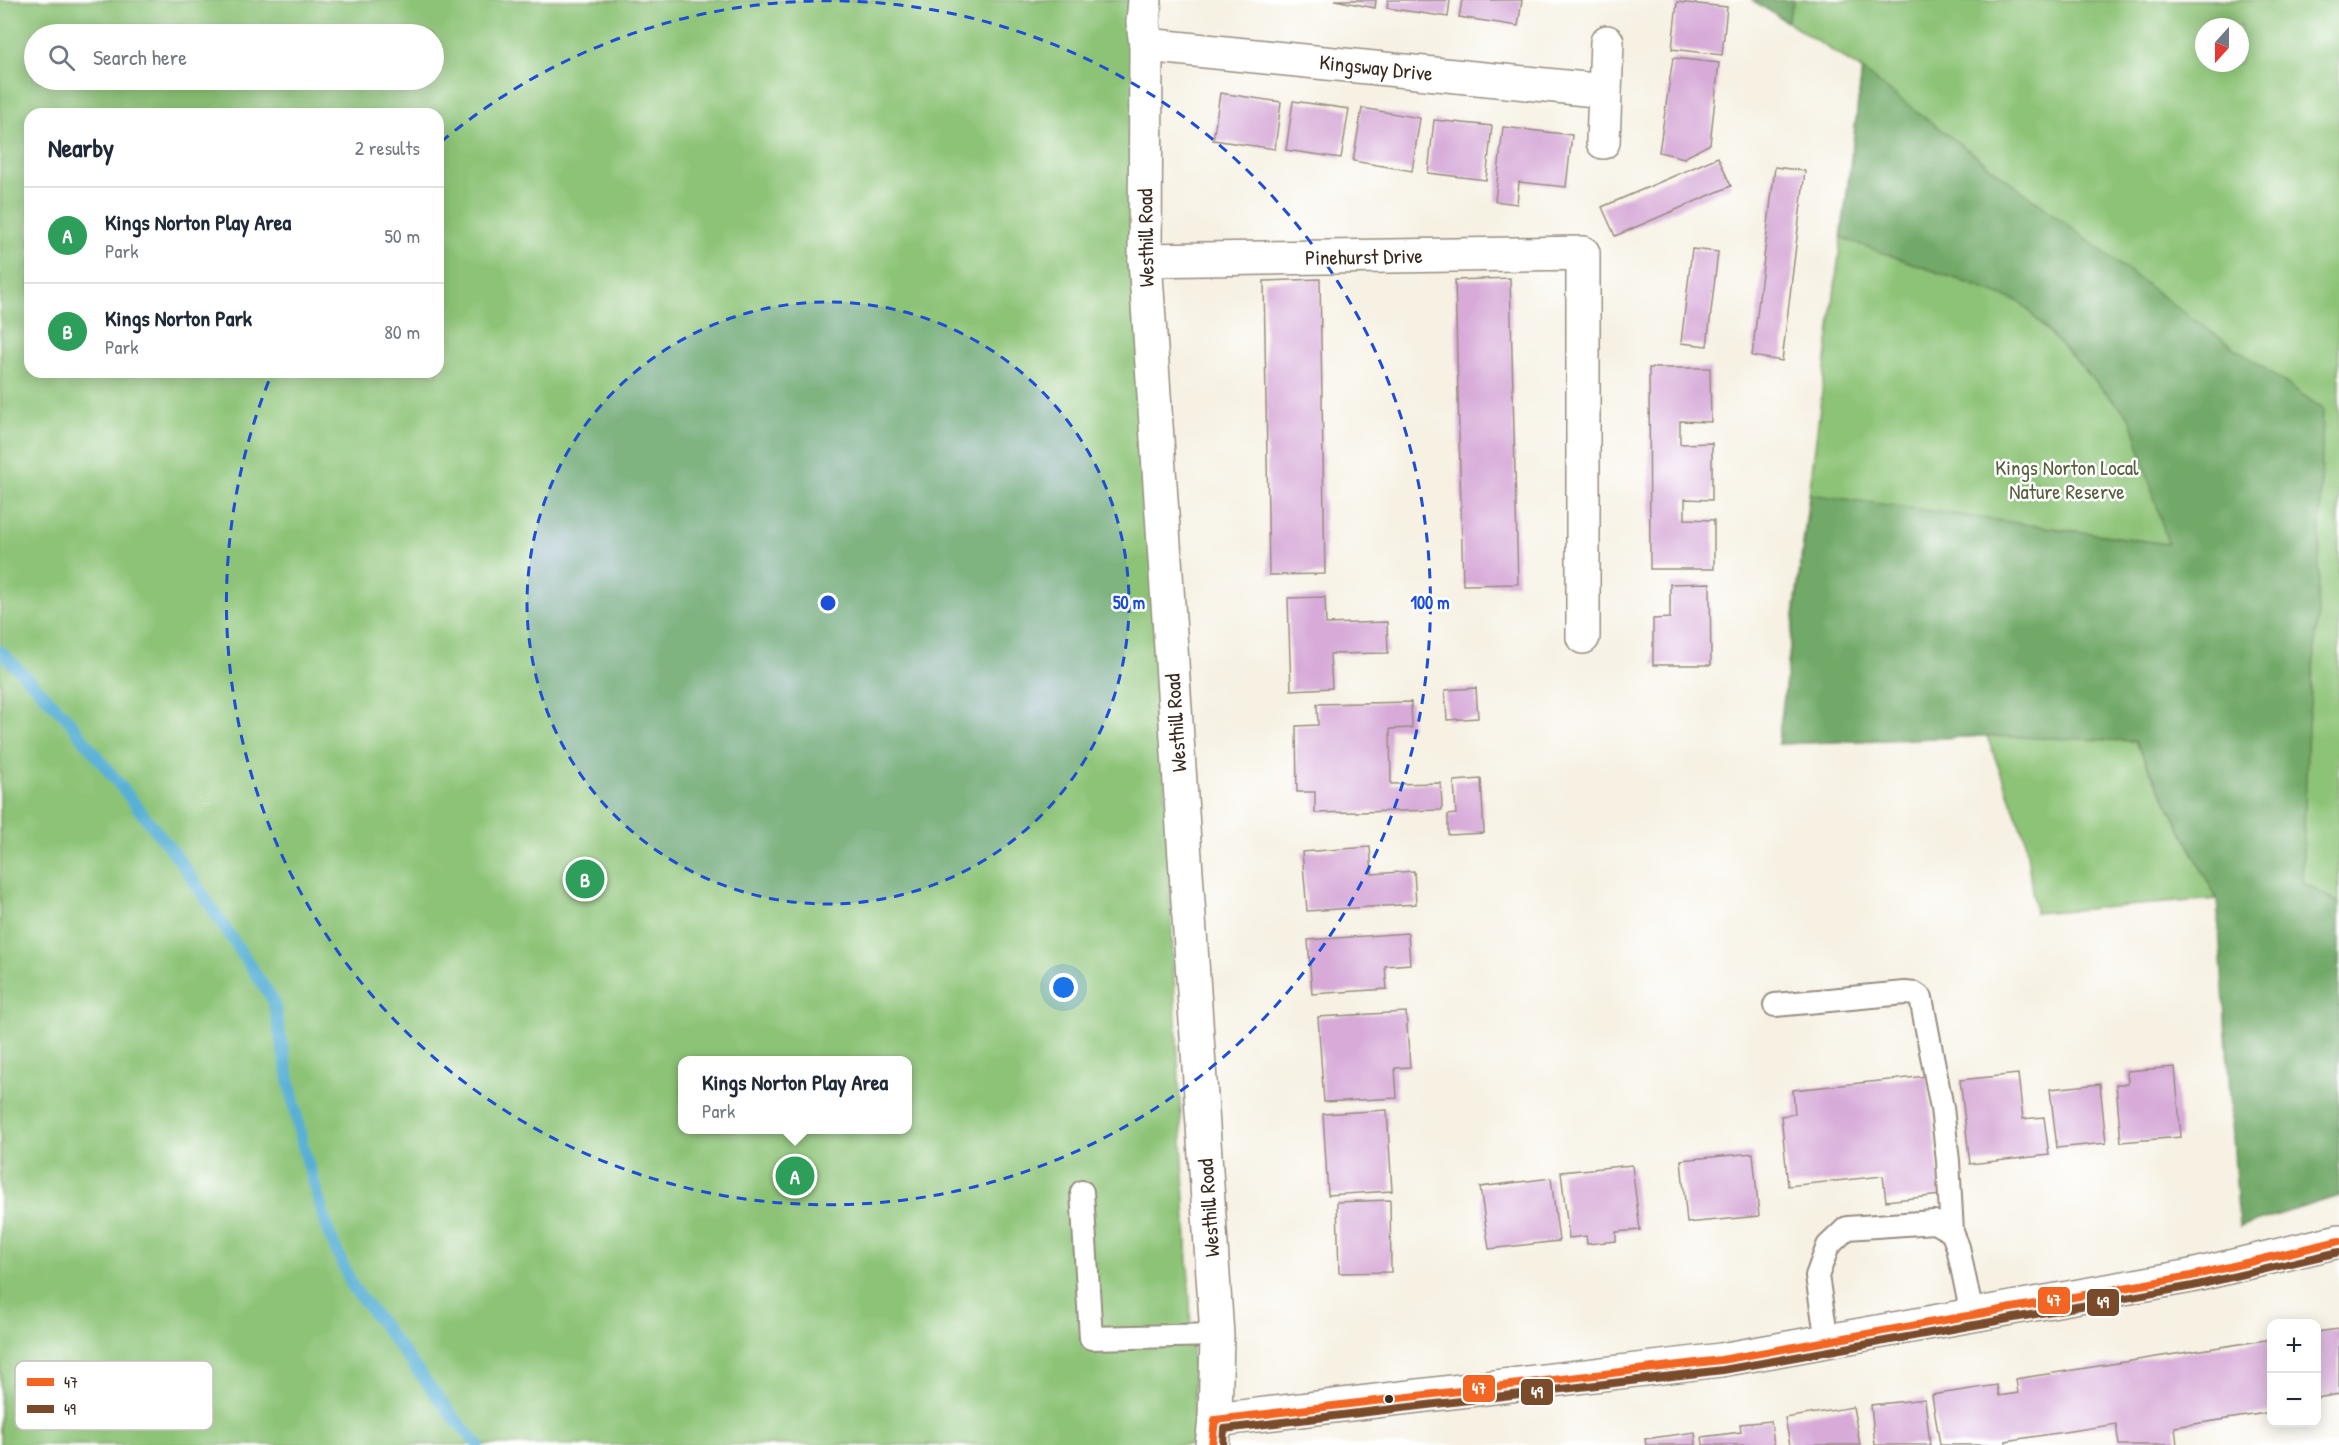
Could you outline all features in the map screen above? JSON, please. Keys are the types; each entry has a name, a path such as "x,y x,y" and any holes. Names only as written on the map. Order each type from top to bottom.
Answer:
{"street":[{"name":"Westhill Road","path":"1145,0 1143,22 1146,45 1145,260 1217,1335 1214,1432"},
{"path":"1603,142 1607,42"},
{"name":"Kingsway Drive","path":"1146,45 1605,91"},
{"name":"Pinehurst Drive","path":"1145,260 1583,254 1583,637"},
{"path":"1214,1432 1721,1360 2191,1276 2339,1241"}],"lane":[{"path":"1775,1005 1905,993 1915,994 1921,998 1942,1108 1952,1232 1958,1247 1972,1315"},
{"path":"1082,1192 1091,1338 1217,1335"},
{"path":"1827,1341 1817,1276 1828,1246 1847,1227 1934,1222 1952,1232"}],"green space":[{"path":"0,0 1145,0 1139,260 1194,1386 1193,1445 0,1445"},
{"path":"1752,0 1794,0 1787,22"},
{"name":"Kings Norton Local Nature Reserve","path":"1794,0 2339,0 2339,903 2302,882 2307,726 2135,742 2217,899 2035,913 2025,839 1987,736 1778,744 1862,70 1787,22"},
{"path":"1862,70 2179,309 2323,409 2318,615 2308,726 2302,882 2339,903 2339,1196 2239,1227 2217,899 2135,741 1987,736 1778,744 1810,494 2168,544 2131,419 2020,302 1842,238"}],"building":[{"path":"1335,0 1376,0 1375,8"},
{"path":"1388,0 1450,0 1448,17 1387,8"},
{"path":"1462,0 1522,0 1518,26 1459,17"},
{"path":"1677,2 1727,7 1722,55 1672,49"},
{"path":"1673,58 1719,63 1710,144 1684,158 1659,152"},
{"path":"1220,93 1281,102 1275,149 1213,140"},
{"path":"1293,101 1349,109 1341,158 1286,150"},
{"path":"1362,108 1420,118 1412,171 1353,161"},
{"path":"1434,120 1492,126 1486,180 1428,173"},
{"path":"1503,127 1572,135 1566,187 1519,182 1517,204 1495,201"},
{"path":"1718,157 1731,186 1615,236 1602,207"},
{"path":"1775,167 1805,171 1782,361 1752,356"},
{"path":"1692,249 1718,252 1707,346 1681,343"},
{"path":"1510,278 1518,584 1463,585 1455,280"},
{"path":"1320,279 1325,574 1269,575 1264,281"},
{"path":"1649,368 1710,368 1711,422 1680,421 1680,444 1712,443 1712,500 1685,499 1685,519 1714,520 1714,569 1650,569"},
{"path":"1710,583 1711,665 1653,665 1653,619 1670,618 1670,584"},
{"path":"1325,597 1326,624 1387,622 1388,653 1330,654 1332,688 1291,690 1288,598"},
{"path":"1476,688 1478,718 1447,720 1445,690"},
{"path":"1411,702 1412,728 1390,729 1391,784 1441,783 1442,810 1315,813 1315,792 1297,792 1296,726 1318,725 1317,704"},
{"path":"1481,779 1484,833 1448,835 1448,815 1456,814 1454,781"},
{"path":"1370,847 1372,874 1414,871 1416,904 1307,911 1302,852"},
{"path":"1408,933 1410,964 1385,966 1387,989 1312,994 1308,940"},
{"path":"1406,1012 1410,1067 1395,1068 1397,1098 1324,1102 1318,1017"},
{"path":"2175,1067 2181,1137 2121,1142 2116,1084 2128,1084 2127,1071"},
{"path":"2018,1074 2023,1119 2044,1117 2049,1155 1970,1164 1960,1080"},
{"path":"1927,1076 1941,1195 1886,1201 1883,1176 1788,1186 1781,1116 1795,1114 1793,1090"},
{"path":"2100,1084 2106,1143 2057,1148 2050,1089"},
{"path":"1387,1110 1392,1191 1328,1195 1323,1114"},
{"path":"1753,1153 1759,1216 1687,1223 1681,1160"},
{"path":"1632,1165 1640,1230 1616,1232 1616,1241 1587,1244 1586,1236 1569,1238 1561,1172"},
{"path":"1551,1178 1559,1241 1489,1249 1480,1187"},
{"path":"1390,1200 1391,1272 1339,1273 1337,1202"},
{"path":"2339,1329 2339,1394 2321,1397 2321,1373 2321,1331"},
{"path":"2267,1340 2267,1413 2175,1427 2177,1445 2119,1445 2116,1424 2006,1441 2006,1445 1940,1445 1932,1395 1997,1385 1999,1396 2018,1393 2016,1379"},
{"path":"1925,1399 1930,1445 1875,1445 1871,1405"},
{"path":"1853,1407 1860,1445 1790,1445 1785,1418"},
{"path":"1771,1421 1774,1445 1703,1445 1702,1437 1741,1432 1740,1424"},
{"path":"1695,1432 1696,1445 1646,1445 1645,1439"}],"waterway":[{"path":"0,651 65,716 181,862 273,1000 302,1143 329,1234 353,1287 455,1419 478,1445"}],"transit line":[{"name":"47","path":"1212,1445 1215,1420 1721,1360 2191,1276 2339,1241"},
{"name":"49","path":"1223,1445 1224,1429 1723,1370 2193,1286 2339,1252"}],"place":[{"name":"Kings Norton Park","path":"585,879"},
{"name":"Kings Norton Play Area","path":"795,1176"}]}
